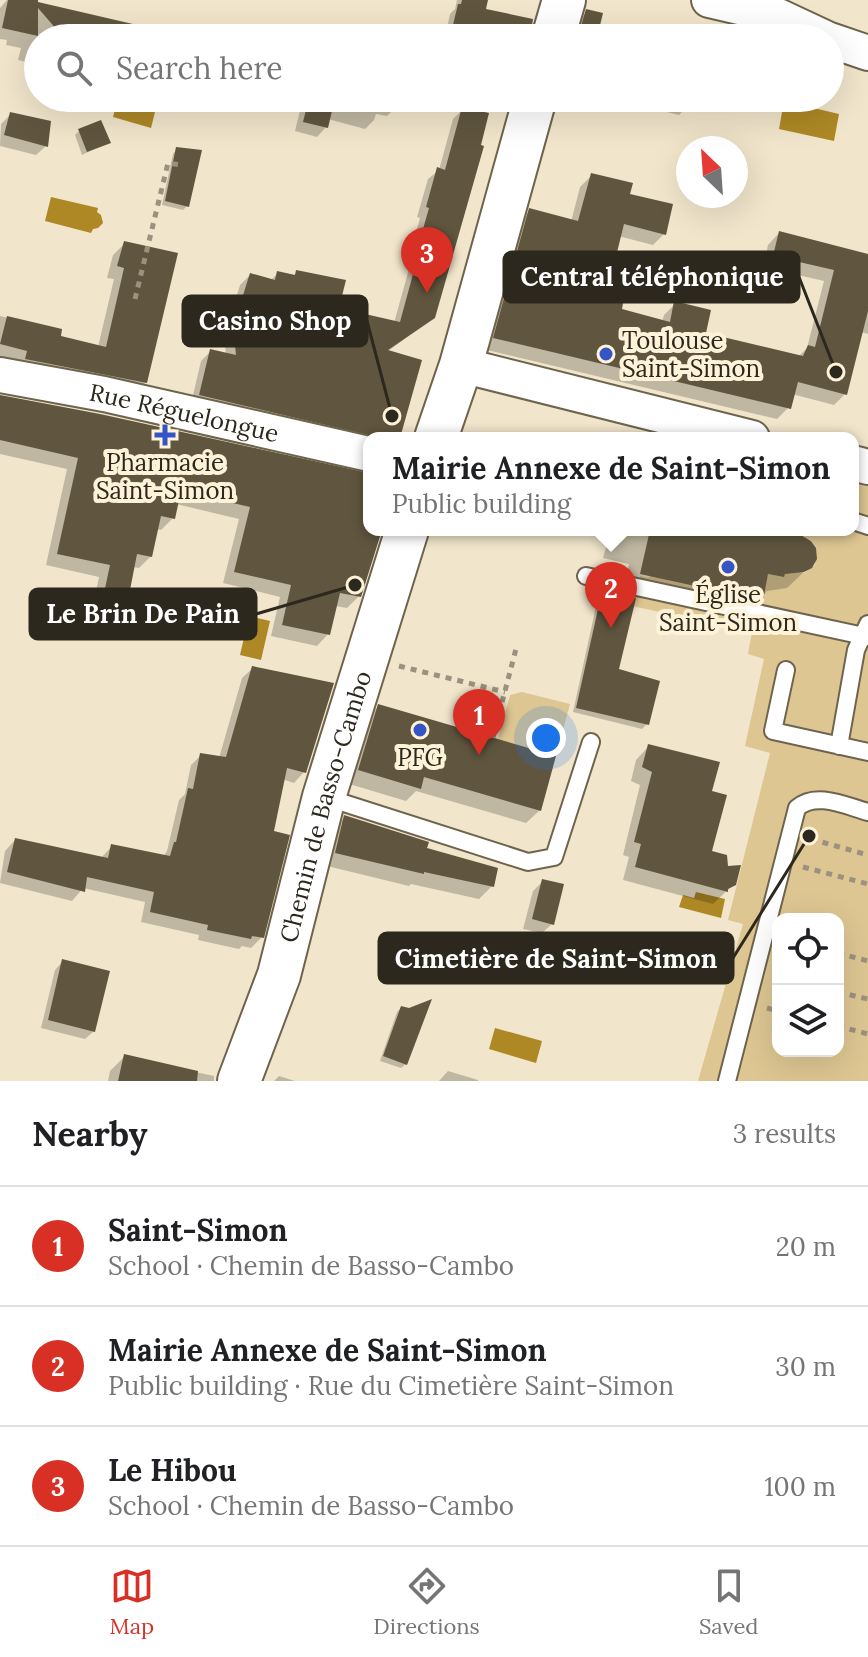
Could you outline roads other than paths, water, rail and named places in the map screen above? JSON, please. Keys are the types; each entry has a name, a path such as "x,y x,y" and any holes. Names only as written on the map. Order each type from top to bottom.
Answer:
{"street":[{"path":"557,24 564,0"},
{"path":"709,0 778,16 795,24"},
{"path":"844,45 868,53"},
{"path":"438,432 461,365 531,112"},
{"path":"461,365 728,432"},
{"name":"Rue Réguelongue","path":"0,375 104,394 363,453"},
{"name":"Chemin de Basso-Cambo","path":"239,1081 279,975 324,797 405,536"}],"lane":[{"path":"586,576 866,632 856,650 839,746"},
{"path":"786,670 773,731 868,752"},
{"path":"324,797 528,862 554,857 591,742"},
{"path":"727,1081 797,808 805,801 819,799 868,812"}],"place":[{"name":"Le Hibou","path":"427,293"},
{"name":"Toulouse Saint-Simon","path":"606,354"},
{"name":"Central téléphonique","path":"836,372"},
{"name":"Casino Shop","path":"392,416"},
{"name":"Pharmacie Saint-Simon","path":"165,435"},
{"name":"Église Saint-Simon","path":"728,567"},
{"name":"Le Brin De Pain","path":"355,585"},
{"name":"Mairie Annexe de Saint-Simon","path":"611,628"},
{"name":"PFG","path":"420,730"},
{"name":"Saint-Simon","path":"479,755"},
{"name":"Cimetière de Saint-Simon","path":"809,836"}]}
